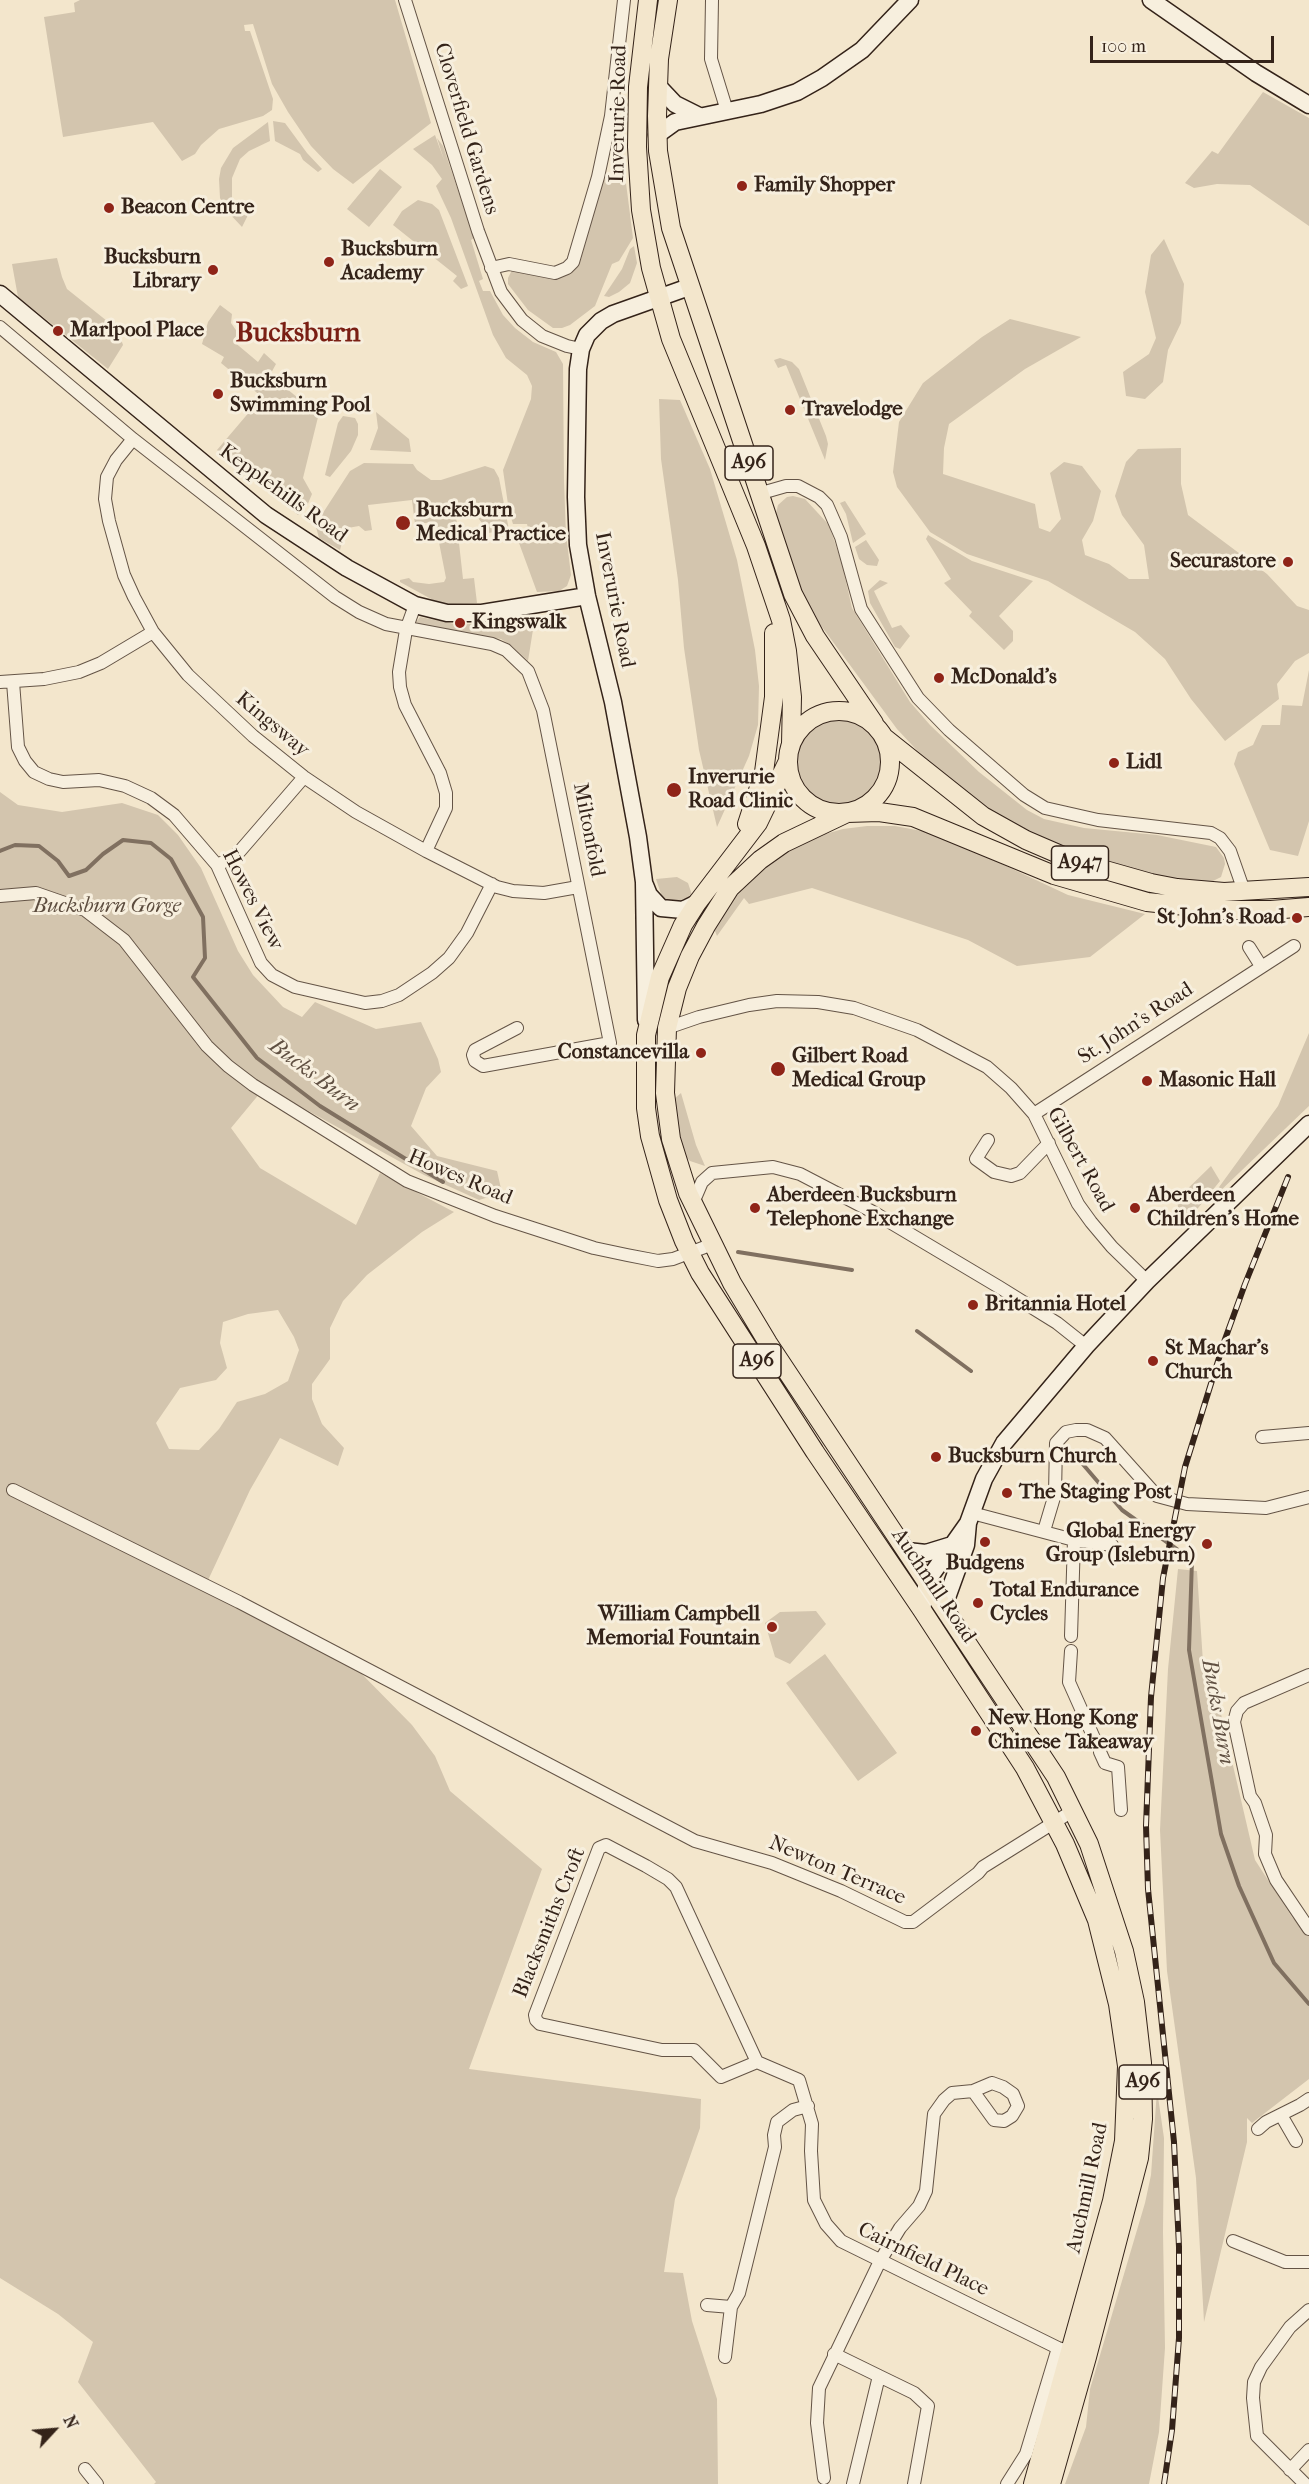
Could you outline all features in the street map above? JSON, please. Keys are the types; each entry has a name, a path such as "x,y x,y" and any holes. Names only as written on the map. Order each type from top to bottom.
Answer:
{"main road":[{"name":"Inverurie Road","path":"648,0 638,87 637,157 643,220 651,268 675,349 756,546 781,620 788,651 792,696 790,752"},
{"name":"Inverurie Road","path":"668,0 658,86 657,135 661,174 671,228 787,579 801,611 879,731"},
{"name":"A96","path":"714,880 746,827 764,772 775,675 775,639 768,582"},
{"name":"A96","path":"827,712 852,712 879,731 890,751 891,765 885,785 872,802 847,813 829,812 806,800 791,778 790,752 805,723 827,712"},
{"name":"A947","path":"879,731 983,816 1047,850 1096,869 1150,883 1200,890 1244,891 1309,888"},
{"name":"Auchmill Road","path":"790,752 759,823 697,903 683,925 666,962 646,1035 646,1108 650,1136 668,1200 700,1273 815,1452 1020,1760 1076,1869 1097,1920 1118,2004 1127,2066 1126,2122 1112,2201 1072,2352 1033,2484"},
{"name":"A947","path":"847,813 879,812 914,817 1054,875 1147,902 1224,910 1271,910 1309,906"},
{"name":"Auchmill Road","path":"847,813 784,843 760,860 730,888 713,913 690,956 677,988 667,1028 664,1078 667,1119 675,1153 693,1203 732,1283 768,1342 1056,1777 1089,1844 1124,1951 1135,2002 1143,2082 1143,2119 1137,2164 1072,2352 1051,2484"}],"street":[{"name":"Cloverfield Gardens","path":"405,0 478,231 501,292 522,320 542,336 581,349"},
{"path":"491,268 497,265 518,265 555,273 567,268 573,262 598,177 611,116 624,0"},
{"path":"712,0 711,59 727,111"},
{"path":"657,135 675,122 761,104 797,92 822,78 869,44 910,0"},
{"path":"1151,0 1256,73 1309,105"},
{"path":"658,86 675,104 699,116"},
{"name":"Inverurie Road","path":"646,1035 644,882 626,769 587,596 578,545 576,497 578,369 581,349 593,327 601,321 613,314 689,287"},
{"name":"Kepplehills Road","path":"0,294 266,515 347,568 415,605 447,613 482,613 587,596"},
{"path":"0,327 133,439 335,597 368,616 406,630"},
{"name":"Kingsway","path":"133,439 116,460 107,477 105,499 109,521 124,575 153,632 182,668 253,736 304,777 356,812 426,851 492,884 513,891 534,893 578,887"},
{"path":"758,494 786,486 798,486 819,497 826,505 841,537 861,609 907,682 926,708 1024,795 1045,808 1098,820 1211,833 1220,838 1230,851 1244,891"},
{"path":"415,605 406,630 399,672 402,695 440,773 446,793 446,808 426,851"},
{"name":"Miltonfold","path":"406,630 492,644 506,650 528,671 537,689 560,787 610,1043 483,1066 475,1061 472,1055 475,1050 517,1028"},
{"path":"0,682 44,679 79,672 101,663 153,632"},
{"name":"Howes View","path":"13,682 18,747 34,772 63,782 99,780 125,786 151,798 174,815 217,866 256,955 266,970 296,987 365,1003 382,1001 399,995 441,966 467,933 492,884"},
{"path":"217,866 232,858 240,850 304,777"},
{"name":"Inverurie Road","path":"644,882 649,895 661,908 682,910 697,903"},
{"name":"Howes Road","path":"0,896 36,893 85,910 124,940 207,1047 228,1066 253,1085 407,1180 457,1202 594,1248 658,1261 673,1259 713,1244"},
{"name":"St. John's Road","path":"1034,1114 1294,945"},
{"path":"1249,947 1260,966"},
{"name":"Gilbert Road","path":"667,1028 713,1014 777,1001 818,1002 854,1008 917,1030 987,1067 1011,1088 1034,1114 1078,1204 1091,1222 1148,1281"},
{"path":"944,1606 966,1545 970,1518 984,1479 995,1454 1016,1426 1086,1346 1148,1281 1306,1129"},
{"path":"988,1140 976,1159 994,1172 1011,1176 1020,1173 1049,1143"},
{"path":"693,1203 700,1186 712,1173 773,1167 800,1174 873,1212 999,1287 1056,1323 1086,1346"},
{"path":"1044,1531 1055,1494 1054,1451 1056,1443 1066,1432 1076,1430 1087,1430 1105,1438 1157,1496 1187,1504 1244,1508 1266,1508 1309,1497"},
{"path":"1262,1437 1309,1433"},
{"name":"Newton Terrace","path":"13,1490 239,1602 695,1841 772,1863 908,1923 913,1922 941,1902 983,1867 1074,1810"},
{"path":"970,1518 1044,1531 1074,1540 1112,1545"},
{"path":"922,1611 927,1581 970,1518"},
{"path":"1071,1636 1074,1540"},
{"path":"907,1551 926,1553 952,1544"},
{"path":"1071,1651 1069,1682 1094,1738"},
{"path":"1309,1675 1244,1703 1237,1711 1234,1722 1250,1796 1255,1803 1266,1835 1264,1854 1275,1880 1309,1929"},
{"path":"1100,1752 1105,1763 1118,1767 1121,1810"},
{"name":"Blacksmiths Croft","path":"602,1845 646,1866 668,1879 676,1887 758,2062 721,2077 694,2050 662,2050 540,2024 536,2020 535,2015 539,2004 602,1845"},
{"name":"Cairnfield Place","path":"758,2062 799,2080 812,2124 812,2192 816,2207 826,2224 841,2241 1072,2352"},
{"path":"824,2478 817,2423 819,2388 880,2261 900,2228 919,2206 926,2191 934,2114 952,2093 973,2091"},
{"path":"1258,2129 1309,2099"},
{"path":"725,2357 731,2307 739,2293 775,2147 774,2135 777,2122 793,2110 808,2106"},
{"path":"1281,2115 1296,2141"},
{"path":"1233,2241 1285,2262 1294,2264 1309,2262"},
{"path":"706,2305 731,2307"},
{"path":"1305,2484 1257,2436 1253,2411 1254,2382 1261,2367 1290,2327 1309,2310"},
{"name":"Auchmill Road","path":"1007,2484 1026,2454 1072,2352"},
{"path":"834,2354 914,2393 928,2406 914,2484"},
{"path":"853,2484 879,2376"},
{"path":"1290,2470 1309,2450"},
{"path":"85,2469 97,2484"}],"green space":[{"path":"80,0 395,0 431,123 353,184 333,169 311,146 288,112 272,84 253,24 244,25 245,31 250,31 273,99 272,110 263,116 219,129 201,145 195,154 182,161 153,122 63,137 44,17 75,12 74,3"},
{"path":"1263,92 1309,118 1309,226 1250,185 1217,184 1194,188 1185,183 1212,151 1218,154"},
{"path":"273,121 285,123 322,169 318,172 303,160 300,154 275,141"},
{"path":"268,122 270,141 249,151 240,159 232,178 232,198 240,213 244,210 249,213 242,227 227,211 220,198 221,168 233,148"},
{"path":"435,135 444,160 437,138 443,146 474,238 471,240 483,279 479,281 483,291 490,291 503,315 515,328 533,342 556,352 563,364 564,482 566,534 571,575 567,586 559,591 537,592 519,543 529,532 527,524 513,524 503,470 531,399 532,386 527,375 506,358 493,335 451,218 436,186 442,179 432,165 413,149"},
{"path":"380,169 402,187 369,227 347,209"},
{"path":"625,175 633,238 619,261 612,264 595,306 570,325 553,328 528,310 508,284 508,278 512,270 553,279 571,274 581,259 603,180"},
{"path":"418,200 432,204 439,210 468,286 461,289 453,281 457,276 393,225 402,211"},
{"path":"1164,239 1184,284 1181,323 1168,350 1163,382 1145,399 1126,396 1123,372 1149,354 1156,338 1145,292 1151,255"},
{"path":"634,246 637,263 630,283 609,297 604,296 622,269 630,249"},
{"path":"57,258 67,289 112,325 120,336 123,345 108,369 18,297 12,264"},
{"path":"220,305 232,314 231,323 238,333 233,341 258,362 264,353 276,364 270,375 309,407 313,402 320,409 303,478 312,494 307,506 298,515 217,450 262,397 221,363 224,357 202,344 208,322"},
{"path":"1010,319 1081,337 1025,369 949,424 944,448 943,474 1035,504 1039,528 1050,532 1061,519 1050,473 1064,462 1082,466 1101,491 1093,521 1082,540 1085,555 1109,564 1129,579 1149,579 1144,545 1122,515 1115,496 1126,462 1138,449 1181,448 1181,484 1188,515 1267,574 1297,606 1309,610 1309,653 1295,661 1277,684 1279,699 1225,741 1191,699 1165,659 1135,632 1048,581 967,554 930,532 897,487 893,472 899,422 923,383 982,337"},
{"path":"780,358 792,362 799,369 826,436 828,444 825,460 786,365 778,368 774,360"},
{"path":"659,399 680,400 710,469 737,560 755,650 759,686 758,725 749,756 717,827 699,750 684,648 678,580 661,459"},
{"path":"376,412 409,439 411,452 370,450 378,428"},
{"path":"343,416 355,418 358,424 358,435 351,451 330,477 325,475 338,423"},
{"path":"364,463 413,464 417,470 431,480 441,480 485,466 494,469 499,478 509,530 488,533 474,513 456,516 463,579 474,578 477,603 446,604 433,600 400,582 400,580 409,578 413,582 429,584 444,582 446,578 435,522 415,524 412,500 368,505 372,530 365,531 359,526 342,529 343,539 340,550 319,538 316,527 319,519 350,471"},
{"path":"787,497 805,499 829,525 842,564 852,608 910,702 930,725 979,772 1027,810 1044,819 1084,828 1157,835 1216,847 1224,858 1225,864 1221,877 1209,883 1176,880 1095,860 1029,833 996,814 954,784 926,760 897,729 808,608 775,517 778,505"},
{"path":"845,501 866,534 853,543 846,514 840,503"},
{"path":"928,535 972,561 1033,581 999,616 1013,631 1013,641 1004,650 969,616 972,612 944,583 951,579 926,539"},
{"path":"866,540 879,560 877,566 867,565 859,559 855,547"},
{"path":"880,580 888,583 874,591 892,628 901,625 910,636 900,649 895,647 870,603 868,591"},
{"path":"420,617 460,625 535,617 528,661 501,639 419,625 416,622"},
{"path":"1309,670 1309,821 1298,856 1270,850 1234,764 1238,752 1253,745 1262,725 1280,725 1282,705 1302,706"},
{"path":"839,719 856,722 870,731 879,745 882,762 879,779 870,793 856,802 839,805 822,802 808,793 799,779 796,762 799,745 808,731 822,722"},
{"name":"Bucksburn Gorge","path":"0,792 18,805 62,812 122,803 158,815 178,835 201,868 238,951 253,975 283,1007 302,1017 315,1002 376,1029 421,1022 438,1059 441,1072 426,1088 411,1126 437,1156 497,1171 502,1193 479,1200 424,1175 265,1087 231,1128 260,1168 356,1225 380,1173 454,1212 422,1232 367,1275 343,1301 330,1328 330,1359 312,1384 312,1399 322,1424 344,1448 338,1466 280,1438 250,1490 203,1591 353,1665 412,1725 435,1756 450,1791 542,1869 469,2069 701,2099 700,2128 675,2199 664,2272 683,2273 692,2321 717,2399 718,2484 154,2484 156,2482 78,2382 93,2342 58,2314 0,2278","holes":["278,1310 299,1350 288,1381 265,1394 237,1402 219,1429 199,1450 169,1449 156,1423 180,1388 216,1380 227,1368 220,1343 223,1322 248,1314"]},
{"path":"895,826 922,831 972,850 1068,895 1145,914 1090,957 1017,966 968,940 812,888 749,904 744,898 717,936 713,926 730,901 761,868 790,848 811,838 843,829"},
{"path":"677,877 688,883 692,895 681,905 664,903 656,879"},
{"path":"1309,1033 1309,1106 1216,1195 1214,1194 1278,1106"},
{"path":"681,1093 696,1145 705,1166 690,1161 682,1153 673,1100"},
{"path":"1211,1166 1220,1181 1181,1229 1177,1199"},
{"path":"1178,1569 1197,1571 1205,1693 1221,1714 1255,1860 1292,1917 1309,1934 1309,2079 1252,2123 1247,2118 1247,2142 1204,2322 1196,2178 1167,1971 1160,1830 1168,1669"},
{"path":"816,1611 826,1624 790,1664 775,1657 765,1623 780,1612"},
{"path":"825,1654 897,1753 858,1781 786,1683"},
{"path":"1157,2090 1164,2138 1165,2348 1159,2432 1149,2484 1065,2484 1086,2427 1090,2389 1145,2203 1151,2175"}],"waterway":[{"name":"Bucks Burn","path":"0,851 15,845 39,846 58,861 69,876 86,870 123,840 151,843 171,859 203,917 205,958 193,977 257,1058 320,1106 443,1182"},
{"name":"Bucks Burn","path":"738,1252 852,1270"},
{"name":"Bucks Burn","path":"917,1331 971,1371"},
{"name":"Bucks Burn","path":"1075,1455 1122,1510 1192,1560 1189,1650 1221,1834 1239,1886 1274,1963 1309,2004"}],"railway":[{"path":"1164,2484 1172,2430 1179,2338 1179,2247 1174,2142 1148,1889 1146,1826 1151,1697 1163,1578 1185,1467 1224,1342 1288,1177"}],"place":[{"name":"Family Shopper","path":"742,186"},
{"name":"Beacon Centre","path":"109,208"},
{"name":"Bucksburn Academy","path":"329,262"},
{"name":"Bucksburn Library","path":"213,270"},
{"name":"Marlpool Place","path":"58,331"},
{"name":"Bucksburn Swimming Pool","path":"218,394"},
{"name":"Travelodge","path":"790,410"},
{"name":"Bucksburn Medical Practice","path":"403,523"},
{"name":"Securastore","path":"1288,562"},
{"name":"Kingswalk","path":"460,623"},
{"name":"McDonald's","path":"939,678"},
{"name":"Lidl","path":"1114,763"},
{"name":"Inverurie Road Clinic","path":"674,790"},
{"name":"St John's Road","path":"1297,918"},
{"name":"Constancevilla","path":"701,1053"},
{"name":"Gilbert Road Medical Group","path":"778,1069"},
{"name":"Masonic Hall","path":"1147,1081"},
{"name":"Aberdeen Bucksburn Telephone Exchange","path":"755,1208"},
{"name":"Aberdeen Children's Home","path":"1135,1208"},
{"name":"Britannia Hotel","path":"973,1305"},
{"name":"St Machar's Church","path":"1153,1361"},
{"name":"Bucksburn Church","path":"936,1457"},
{"name":"The Staging Post","path":"1007,1493"},
{"name":"Budgens","path":"985,1542"},
{"name":"Global Energy Group (Isleburn)","path":"1207,1544"},
{"name":"Total Endurance Cycles","path":"978,1603"},
{"name":"William Campbell Memorial Fountain","path":"772,1627"},
{"name":"New Hong Kong Chinese Takeaway","path":"976,1731"}],"district":[{"name":"Bucksburn","path":"298,334"}]}
